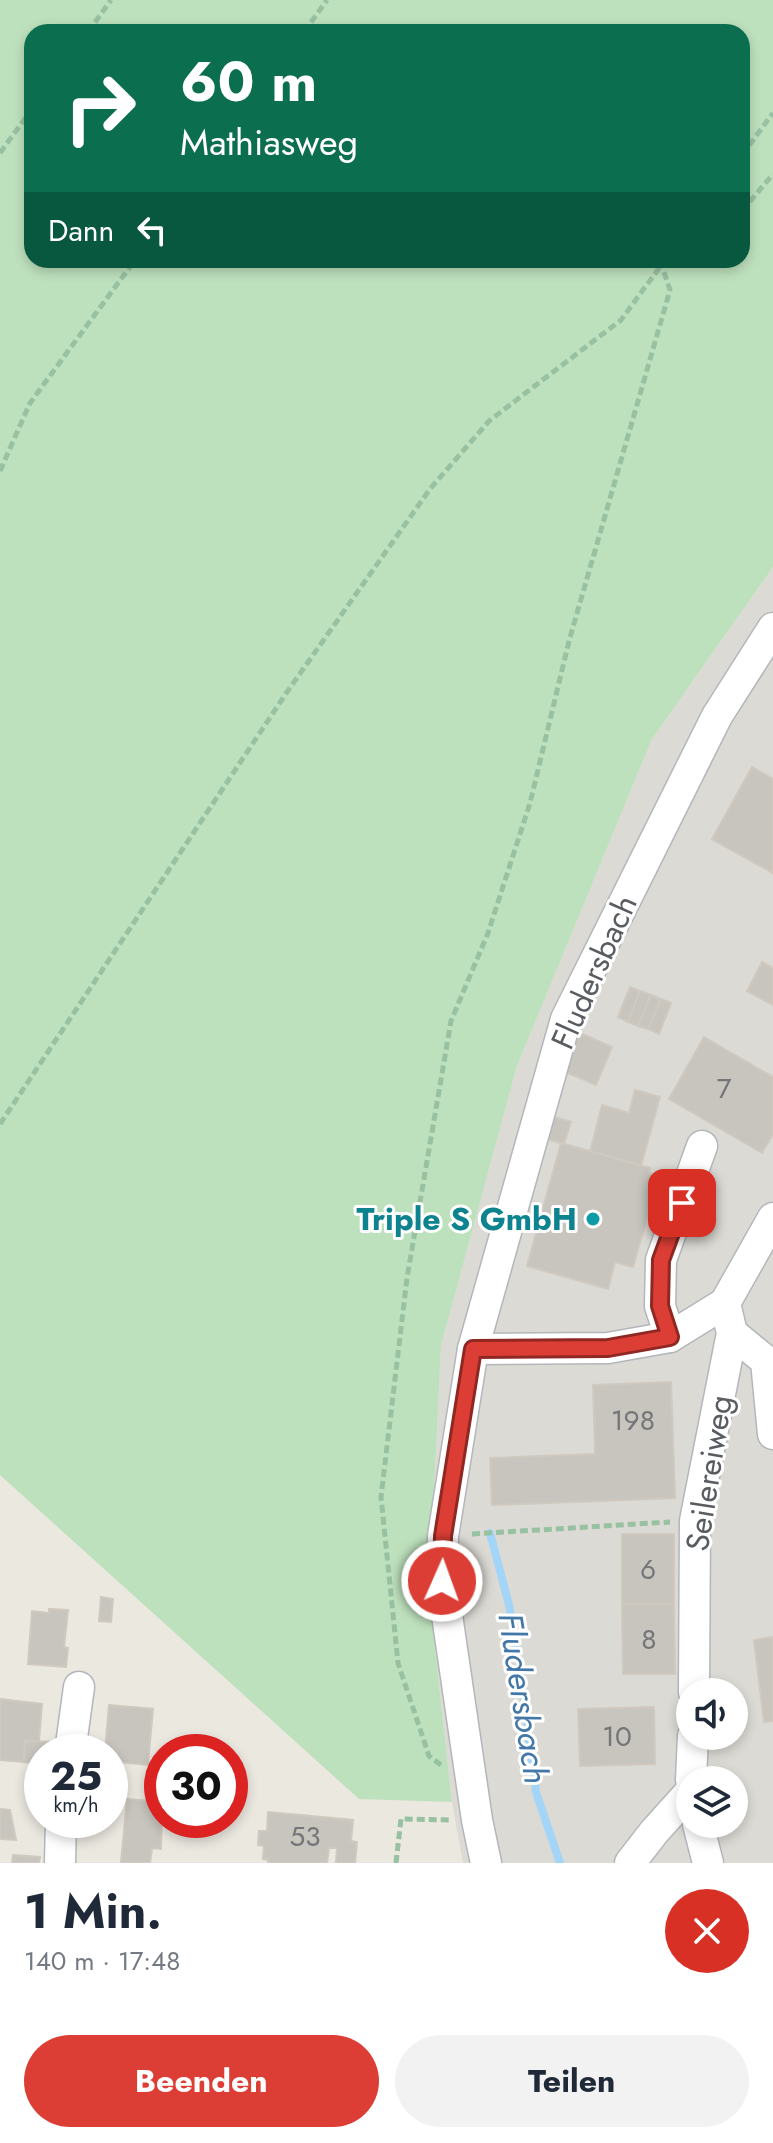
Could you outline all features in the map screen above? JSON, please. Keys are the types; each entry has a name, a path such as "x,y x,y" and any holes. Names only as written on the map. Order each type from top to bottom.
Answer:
{"street":[{"name":"Fludersbach","path":"486,1863 442,1581 443,1536 473,1349 566,1019 717,716 773,628"},
{"path":"670,1337 660,1306 661,1260 702,1146"},
{"path":"473,1349 608,1348 670,1337 725,1303 773,1218"},
{"name":"Seilereiweg","path":"694,1678 695,1521 732,1333 725,1303"},
{"path":"732,1333 766,1361 773,1434"},
{"path":"72,1734 79,1687"},
{"path":"630,1863 676,1808"},
{"path":"60,1863 61,1838"},
{"path":"702,1838 708,1863"}],"path":[{"path":"94,24 111,0"},
{"path":"310,24 327,0"},
{"path":"750,144 773,113"},
{"path":"0,153 24,120"},
{"path":"750,201 773,174"},
{"path":"0,471 30,403 129,268"},
{"path":"0,1124 287,692 430,489 489,421 621,320 660,268"},
{"path":"475,1806 429,1756 398,1663 381,1497 407,1278 451,1021 488,933 530,803 569,641 670,290 665,268"},
{"path":"443,1536 695,1521"},
{"path":"396,1863 401,1819 475,1806"}],"shaded area":[{"path":"773,567 773,1863 463,1863 452,1802 429,1594 441,1346 517,1066 652,739"}],"green space":[{"path":"0,0 773,0 773,567 652,739 517,1066 441,1346 429,1594 452,1802 359,1799 0,1475"}],"building":[{"path":"752,767 773,779 773,873 712,839"},
{"path":"762,962 773,968 773,1005 747,991"},
{"path":"630,987 640,991 628,1022 618,1017"},
{"path":"640,991 651,995 638,1026 628,1022"},
{"path":"651,995 661,999 648,1029 638,1026"},
{"path":"661,999 671,1003 659,1034 648,1029"},
{"path":"580,1033 612,1047 596,1085 563,1071"},
{"path":"704,1037 773,1077 773,1134 762,1153 669,1099"},
{"path":"635,1090 660,1097 641,1166 590,1152 602,1105 629,1113"},
{"path":"548,1115 571,1122 564,1144 541,1137"},
{"name":"Triple S GmbH","path":"561,1143 650,1168 649,1173 659,1176 633,1267 615,1262 608,1289 527,1266"},
{"path":"671,1382 675,1498 492,1505 490,1458 595,1454 593,1385"},
{"path":"622,1534 674,1534 674,1604 622,1604"},
{"path":"101,1597 113,1599 111,1622 99,1621"},
{"path":"622,1604 674,1604 675,1674 623,1674"},
{"path":"49,1609 68,1610 64,1647 68,1648 66,1667 28,1664 32,1611 49,1613"},
{"path":"773,1637 773,1721 764,1722 754,1640"},
{"path":"0,1699 42,1704 40,1734 24,1734 24,1762 0,1760"},
{"path":"109,1705 153,1709 151,1734 144,1734 144,1765 128,1763 128,1734 107,1734"},
{"path":"654,1707 655,1764 580,1766 578,1709"},
{"path":"128,1799 144,1800 144,1838 161,1838 161,1849 152,1848 150,1863 121,1862 123,1838 128,1838"},
{"path":"0,1809 10,1810 16,1840 0,1839"},
{"path":"268,1812 353,1820 351,1841 357,1842 355,1863 336,1863 337,1848 329,1848 327,1863 268,1863 263,1859 264,1846 258,1845 259,1831 267,1831"},
{"path":"13,1855 40,1857 39,1863 12,1863"}],"waterway":[{"name":"Fludersbach","path":"490,1533 509,1605 536,1792 560,1863"}],"place":[{"name":"Triple S GmbH","path":"593,1219"}],"route":[{"path":"442,1581 443,1536 473,1349 608,1348 670,1337 660,1306 661,1260 682,1203"}]}
